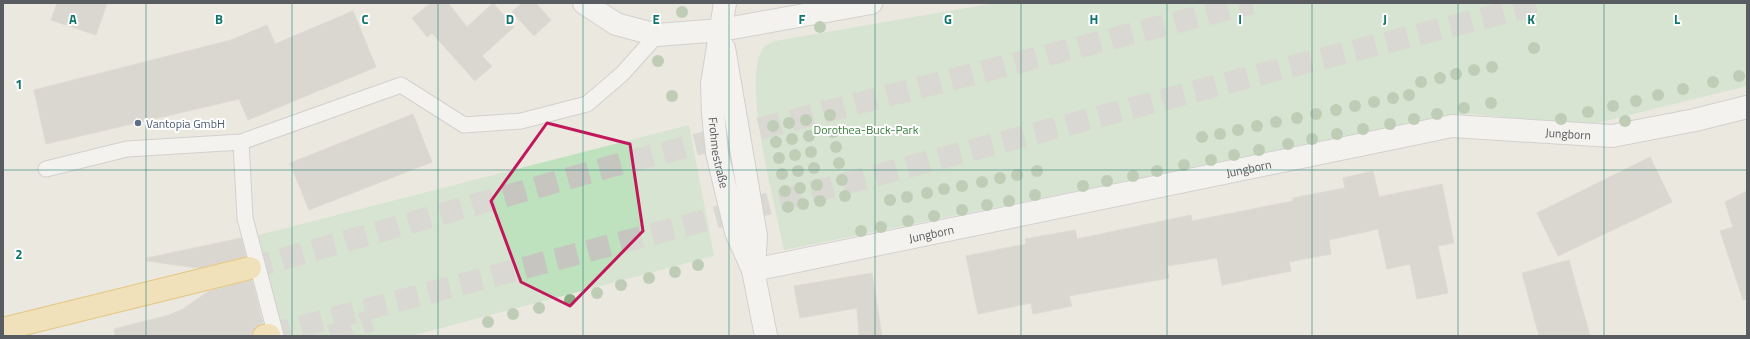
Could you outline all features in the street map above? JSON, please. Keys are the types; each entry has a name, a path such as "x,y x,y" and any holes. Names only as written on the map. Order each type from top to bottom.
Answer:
{"highway":[{"path":"3,329 250,268"}],"street":[{"path":"584,3 616,24 657,35 721,30 871,3"},
{"name":"Frohmestraße","path":"725,3 721,30 756,236 753,270 766,336"},
{"name":"Jungborn","path":"753,270 1452,126 1612,136 1695,120 1747,107"}],"lane":[{"path":"46,169 127,149 241,142 401,85 464,125 521,121 587,104 622,74 657,35"},
{"path":"241,142 245,218 270,336"}],"highlighted area":[{"path":"547,123 630,144 643,231 570,306 521,282 491,201"}],"green space":[{"name":"Dorothea-Buck-Park","path":"995,3 1747,3 1747,86 1585,126 1464,113 784,250 762,147 758,117 756,89 757,66 763,48 775,41"},
{"path":"689,125 714,256 411,336 282,336 255,236"}],"building":[{"path":"57,3 107,3 96,35 51,20"},
{"path":"431,3 448,3 467,27 493,3 514,27 482,56 492,66 475,81 432,33 427,37 412,18"},
{"path":"522,3 536,3 551,20 534,36 512,12"},
{"path":"353,11 376,67 248,120 239,99 46,144 34,90 231,40 267,25 275,44"},
{"path":"413,114 432,162 309,210 290,163"},
{"path":"1650,157 1672,202 1558,256 1537,213"},
{"path":"1373,171 1379,197 1442,184 1454,243 1438,246 1448,293 1417,299 1410,264 1387,269 1378,229 1329,240 1331,254 1289,262 1291,271 1222,285 1217,258 1167,266 1169,278 1069,296 1072,306 1033,314 1031,303 978,314 966,256 1026,244 1025,239 1075,230 1077,239 1191,215 1192,221 1293,201 1293,198 1345,188 1343,178"},
{"path":"1747,191 1747,299 1743,300 1720,231 1733,227 1725,202"},
{"path":"241,238 246,256 199,268 147,261 147,258"},
{"path":"1569,260 1590,336 1539,336 1522,273"},
{"path":"872,273 882,336 859,336 857,308 800,318 794,286"},
{"path":"252,280 263,323 255,327 252,336 115,336 114,329 169,315 183,309 209,291"}],"tunnel":[{"path":"250,268 616,165 1252,3"},
{"path":"269,335 1261,74 1544,3"},
{"path":"331,336 371,320"}],"place":[{"name":"Vantopia GmbH","path":"138,123"}]}
